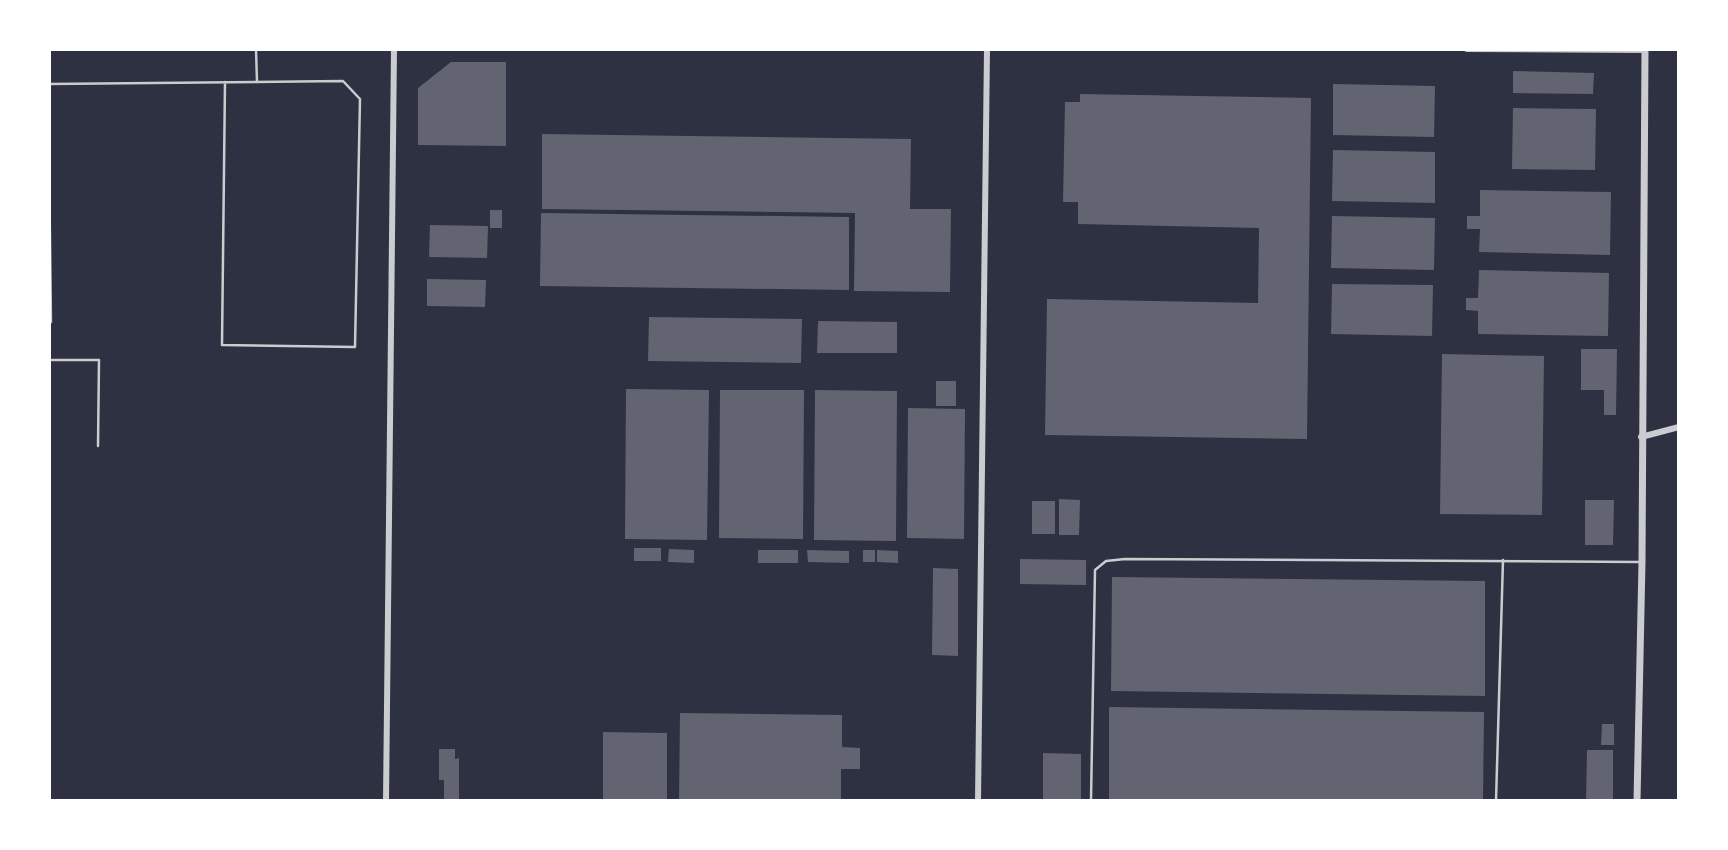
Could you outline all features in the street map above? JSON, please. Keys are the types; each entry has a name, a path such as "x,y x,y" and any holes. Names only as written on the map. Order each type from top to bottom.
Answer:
{"street":[{"path":"386,801 394,49"},
{"path":"978,801 987,49"},
{"path":"1467,49 1645,50 1642,562 1637,801"},
{"path":"1641,437 1679,427"}],"lane":[{"path":"256,49 257,82"},
{"path":"49,84 225,82 343,81 360,99 355,347 222,345 225,82"},
{"path":"49,159 49,322"},
{"path":"49,360 99,360 99,446"},
{"path":"1496,801 1503,560"},
{"path":"1091,801 1094,570 1107,561 1642,562"}],"building":[{"path":"451,62 506,62 506,146 418,145 418,88"},
{"path":"1513,71 1594,73 1593,94 1513,93"},
{"path":"1333,84 1435,86 1434,137 1333,135"},
{"path":"1080,94 1311,98 1307,439 1045,435 1047,299 1258,303 1259,228 1078,224 1078,202 1063,202 1065,102 1080,102"},
{"path":"1513,108 1596,109 1595,170 1512,169"},
{"path":"542,134 911,139 910,209 951,209 950,292 854,291 855,213 542,209"},
{"path":"1333,150 1435,152 1435,203 1332,201"},
{"path":"1480,190 1611,192 1610,255 1479,252 1480,229 1467,229 1467,216 1480,216"},
{"path":"490,210 502,210 502,228 490,228"},
{"path":"541,213 849,217 849,290 540,286"},
{"path":"1332,216 1435,218 1434,270 1331,268"},
{"path":"430,225 488,226 487,258 429,257"},
{"path":"1479,270 1609,273 1608,336 1478,334 1478,311 1466,310 1466,298 1478,298"},
{"path":"427,279 486,280 485,307 427,306"},
{"path":"1332,284 1433,285 1432,336 1331,334"},
{"path":"649,317 802,319 801,363 648,361"},
{"path":"818,321 897,322 897,353 817,353"},
{"path":"1581,349 1617,349 1616,415 1604,415 1604,390 1581,390"},
{"path":"1442,354 1544,356 1542,515 1440,514"},
{"path":"936,381 956,381 956,406 936,406"},
{"path":"626,389 709,390 707,540 625,539"},
{"path":"720,390 804,390 803,539 719,538"},
{"path":"815,390 897,391 896,541 814,540"},
{"path":"908,408 965,409 964,539 907,538"},
{"path":"1059,499 1080,500 1079,535 1059,535"},
{"path":"1585,500 1614,500 1613,545 1585,545"},
{"path":"1032,501 1055,501 1055,534 1032,534"},
{"path":"634,548 661,548 661,561 634,561"},
{"path":"669,549 694,550 694,563 668,562"},
{"path":"758,550 798,550 798,563 758,563"},
{"path":"807,550 849,551 849,563 808,562"},
{"path":"863,550 875,550 875,562 863,562"},
{"path":"877,550 898,551 898,563 877,562"},
{"path":"1020,559 1086,560 1086,585 1020,584"},
{"path":"933,568 958,569 958,656 932,655"},
{"path":"1112,577 1485,581 1485,696 1111,691"},
{"path":"1109,707 1484,712 1483,801 1109,801"},
{"path":"680,713 842,715 842,747 860,748 860,769 841,769 841,801 679,801"},
{"path":"1602,724 1614,724 1614,745 1601,745"},
{"path":"603,732 667,733 667,801 603,801"},
{"path":"439,749 455,749 455,759 459,758 459,801 444,801 444,780 439,780"},
{"path":"1587,750 1613,750 1613,801 1586,801"},
{"path":"1043,753 1081,754 1081,801 1043,801"}]}
